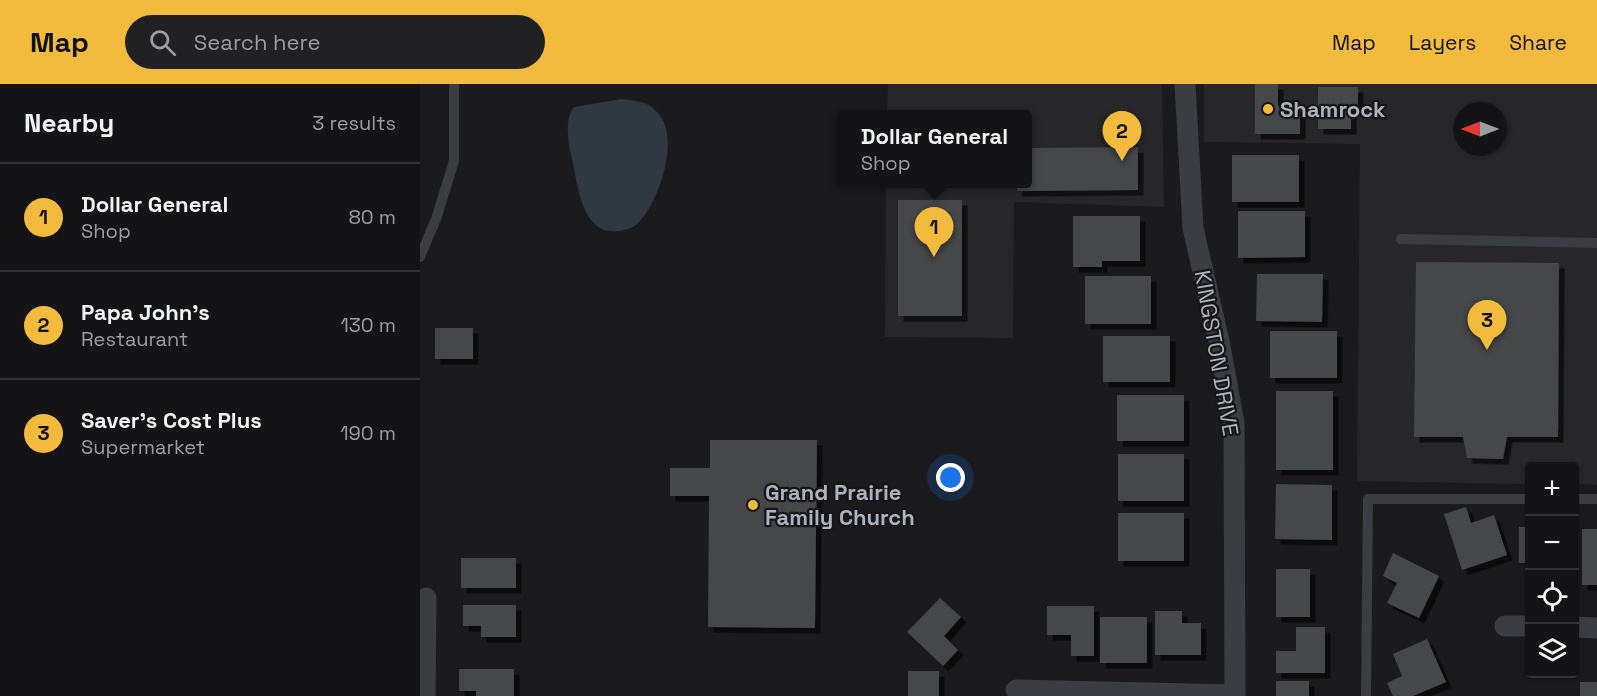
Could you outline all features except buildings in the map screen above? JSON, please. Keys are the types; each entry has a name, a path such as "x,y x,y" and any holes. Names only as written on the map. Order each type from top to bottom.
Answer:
{"street":[{"name":"KINGSTON DRIVE","path":"1185,84 1193,228 1219,341 1234,423 1235,696"},
{"path":"425,696 426,598"},
{"path":"1505,626 1525,626"},
{"path":"1579,627 1597,627"},
{"path":"1016,690 1235,696"}],"lane":[{"path":"420,257 436,219 454,161 454,84"},
{"path":"1401,239 1597,243"},
{"path":"1366,696 1368,500 1525,500"},
{"path":"1579,500 1597,500"}],"shaded area":[{"path":"888,84 1162,84 1164,207 1014,202 1013,338 885,337 886,188 1032,188 1032,110 887,110"},
{"path":"1204,84 1597,84 1597,485 1579,484 1579,462 1525,462 1525,484 1357,481 1360,144 1204,142"},
{"path":"622,99 645,103 656,111 664,122 668,151 655,198 640,221 628,229 609,231 593,222 583,204 570,148 568,122 574,107"}],"place":[{"name":"Shamrock","path":"1268,109"},
{"name":"Papa John's","path":"1122,161"},
{"name":"Dollar General","path":"934,257"},
{"name":"Saver's Cost Plus","path":"1487,350"},
{"name":"Grand Prairie Family Church","path":"753,505"}]}
